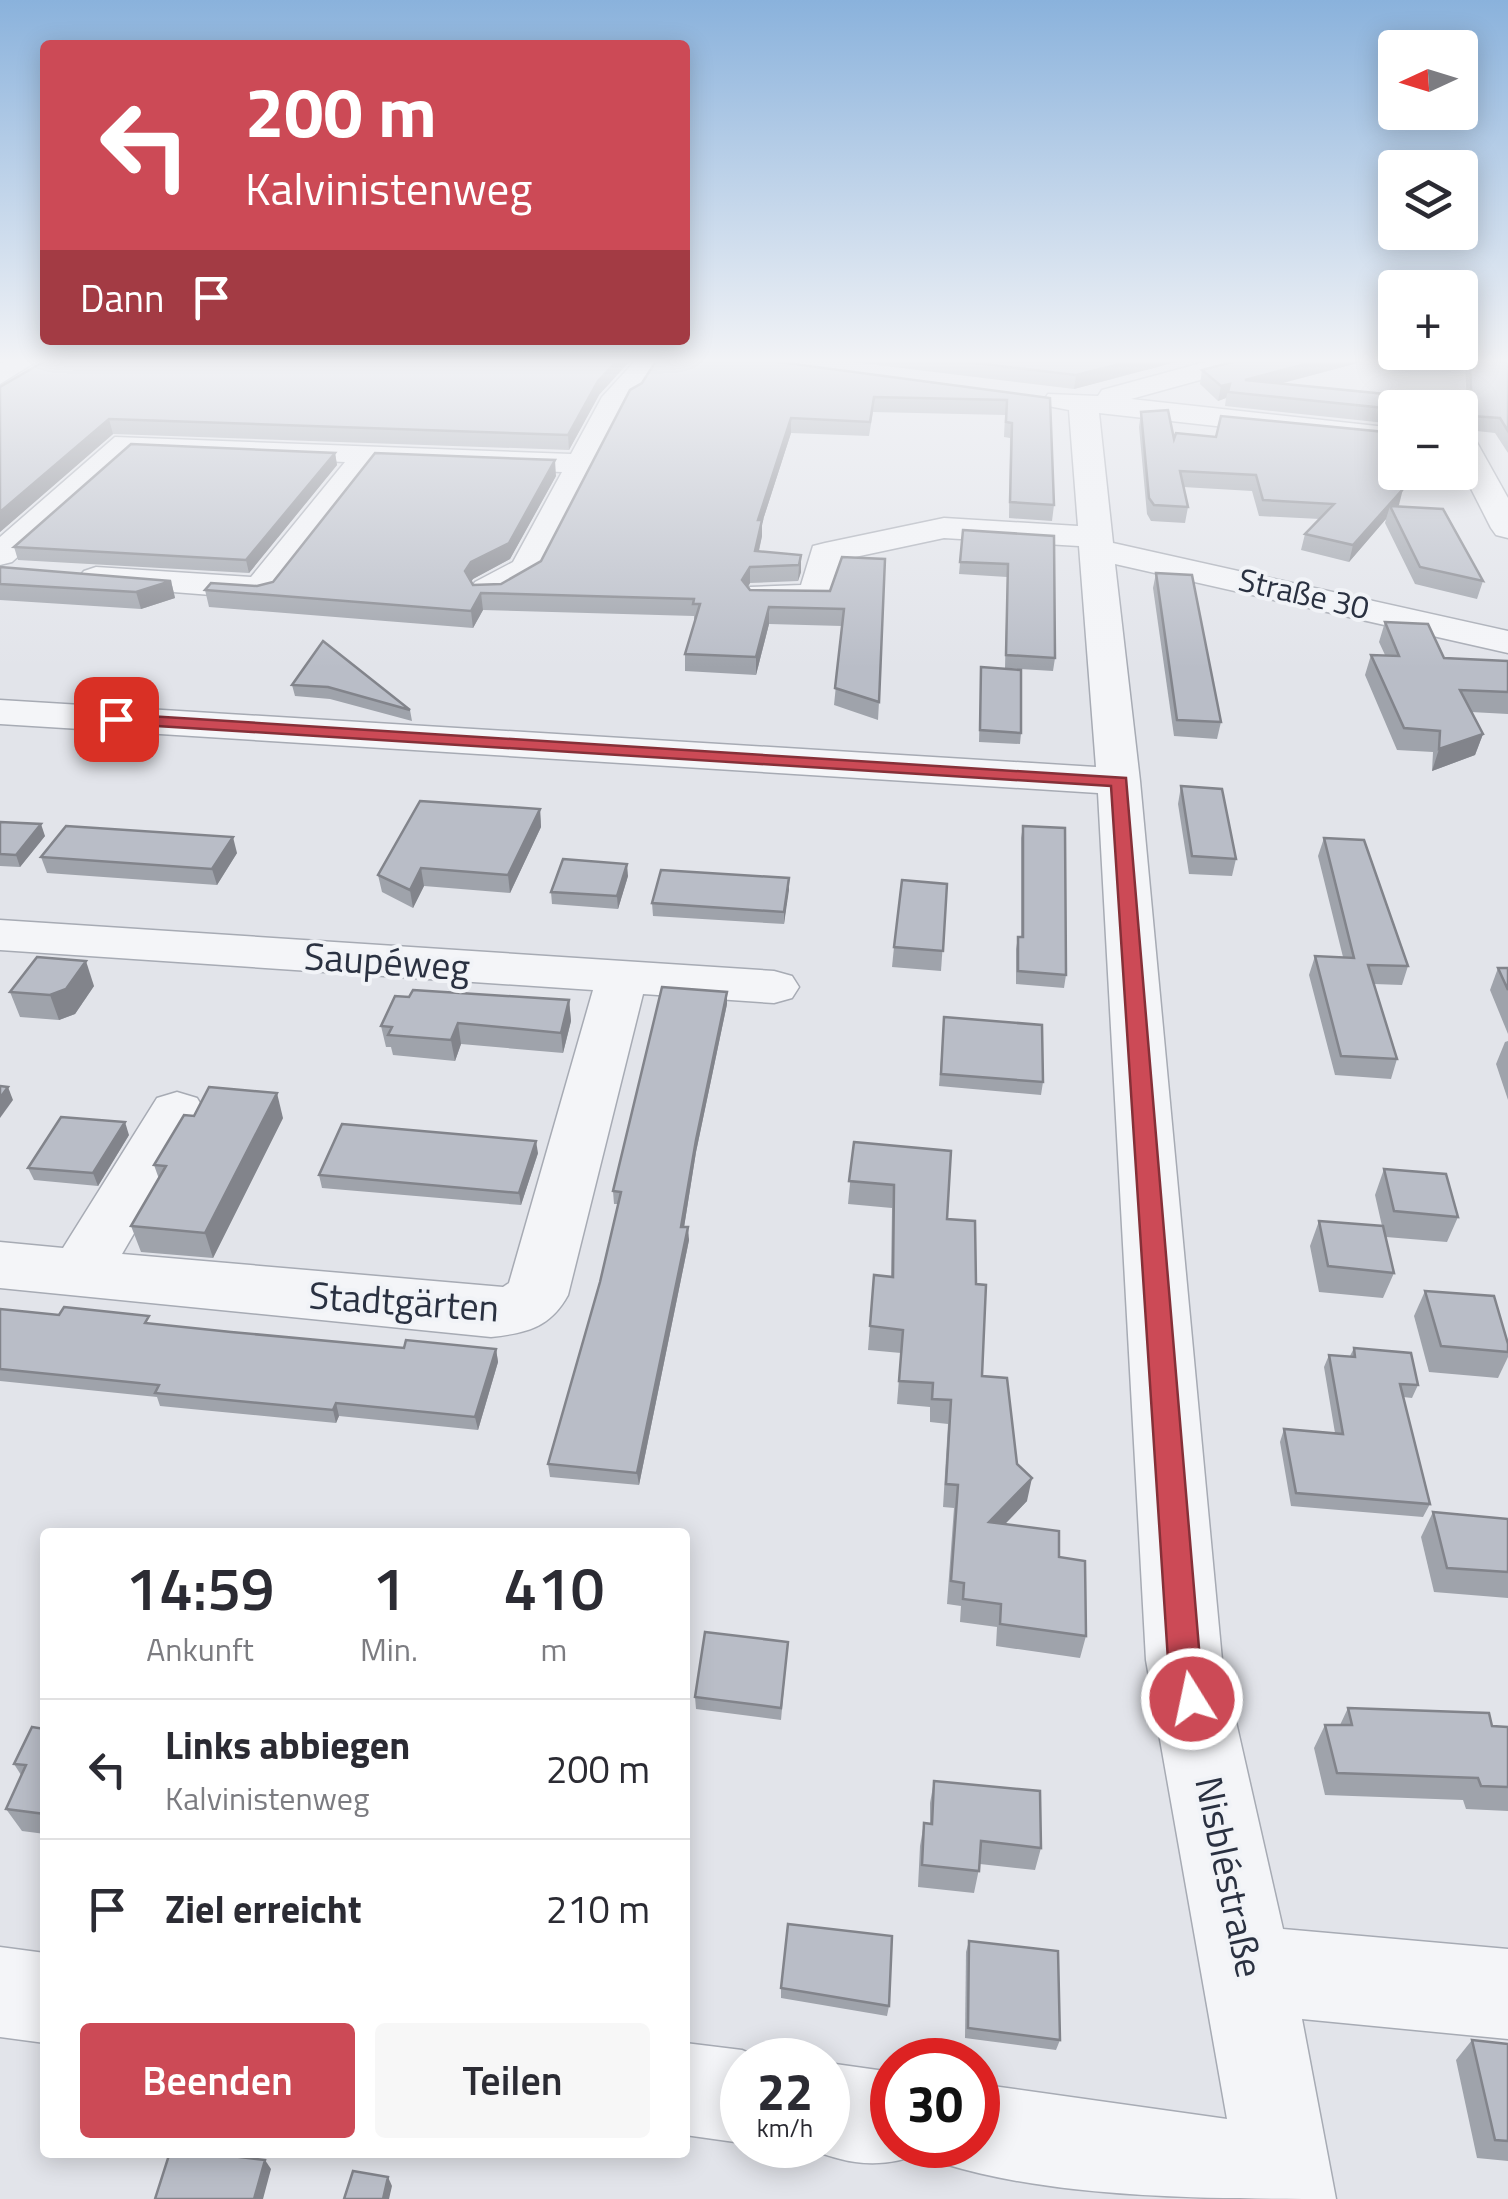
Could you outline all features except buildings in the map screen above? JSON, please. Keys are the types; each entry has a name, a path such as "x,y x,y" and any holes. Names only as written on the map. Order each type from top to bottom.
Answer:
{"street":[{"path":"0,555 103,464"},
{"path":"0,573 261,588 360,464"},
{"path":"488,590 527,569 583,464 576,464"},
{"name":"Nisbléstraße","path":"1105,464 1097,544 1119,782 1184,1660 1248,1970 1287,2187"},
{"path":"1480,464 1508,528"},
{"path":"763,595 816,596 825,553 944,528 1097,544"},
{"name":"Straße 30","path":"1097,544 1508,642"},
{"path":"0,712 1119,782"},
{"name":"Saupéweg","path":"0,936 774,987"},
{"name":"Stadtgärten","path":"0,1266 491,1313 519,1310 537,1295 621,979"},
{"path":"79,1273 177,1111"},
{"path":"1248,1970 1508,1994"},
{"path":"0,1992 40,1997"},
{"path":"690,2090 720,2095"},
{"path":"1000,2135 1287,2187"}],"route":[{"path":"116,719 1119,782 1184,1660 1192,1699"}]}
